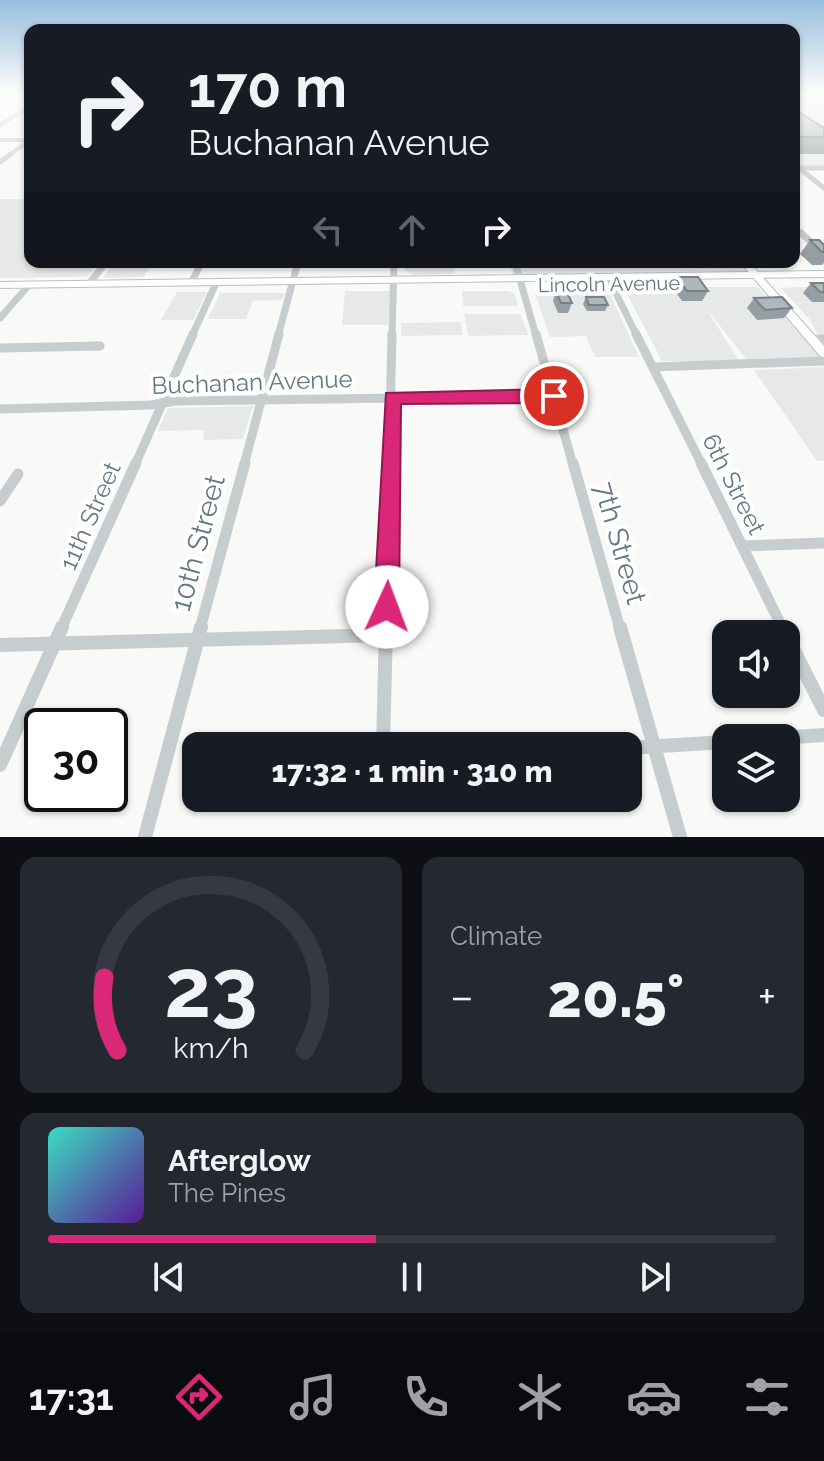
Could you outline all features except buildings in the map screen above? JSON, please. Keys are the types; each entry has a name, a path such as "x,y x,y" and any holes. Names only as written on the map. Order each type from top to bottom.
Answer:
{"main road":[{"name":"Lincoln Avenue","path":"0,285 394,282 416,286 824,277"}],"street":[{"path":"0,140 24,140"},
{"path":"0,162 24,144"},
{"path":"800,168 824,168"},
{"path":"800,171 824,188"},
{"path":"800,232 824,254"},
{"path":"89,284 101,268"},
{"path":"191,283 199,268"},
{"name":"10th Street","path":"145,837 297,268"},
{"path":"383,732 394,268"},
{"name":"7th Street","path":"517,268 680,837"},
{"path":"749,268 824,353"},
{"name":"6th Street","path":"610,281 824,710"},
{"name":"11th Street","path":"0,765 216,283"},
{"path":"0,318 29,285"},
{"path":"812,339 824,339"},
{"path":"0,348 100,346"},
{"path":"653,367 824,361"},
{"name":"Buchanan Avenue","path":"0,409 261,399 554,396"},
{"path":"0,501 18,474"},
{"path":"743,546 824,543"},
{"path":"0,645 386,635"},
{"path":"800,737 824,735"},
{"path":"642,747 712,743"}],"shaded area":[{"path":"800,132 824,132 824,167 800,167"},
{"path":"0,199 24,199 24,268 94,268 87,277 0,278"},
{"path":"110,268 149,268 144,277 103,278"},
{"path":"454,268 455,274 414,275 405,270"},
{"path":"511,268 748,270 741,273 513,276"},
{"path":"824,286 824,335 818,335 810,320 781,288"},
{"path":"672,287 758,287 820,357 746,359 706,308 739,361 662,361 626,292"},
{"path":"539,290 608,290 639,357 595,357 586,336 550,337 535,294"},
{"path":"345,291 390,291 388,325 342,325"},
{"path":"462,291 508,291 515,294 518,306 463,306"},
{"path":"177,292 207,292 193,320 161,320"},
{"path":"220,293 285,293 282,300 253,301 246,319 208,319"},
{"path":"464,314 520,314 529,335 468,336"},
{"path":"461,322 462,335 401,336 401,323"},
{"path":"824,367 824,461 817,461 754,370"},
{"path":"253,406 243,439 203,440 204,430 158,431 168,408"}],"route":[{"path":"387,607 392,398 554,396"}]}
